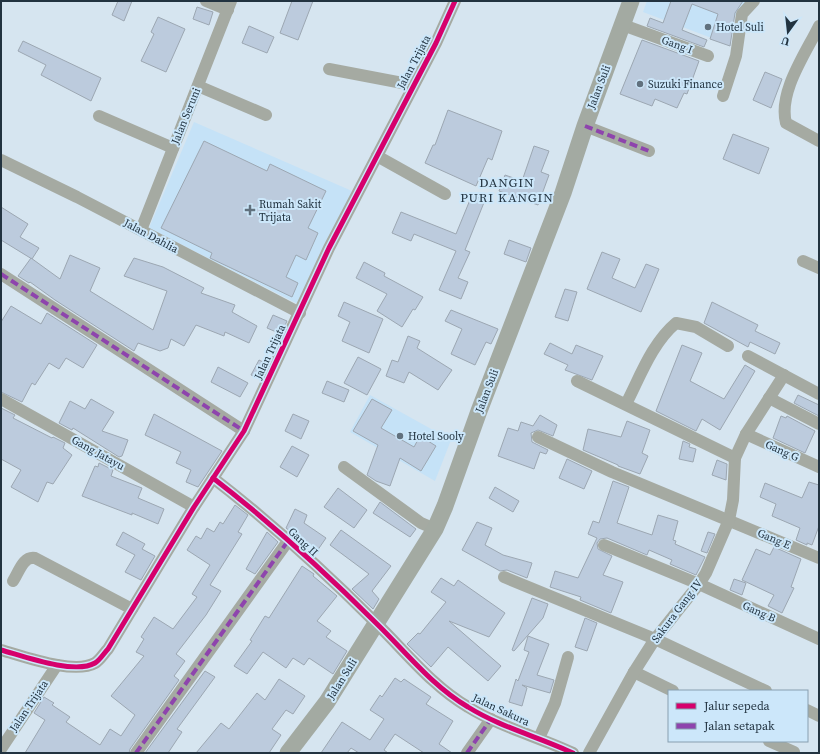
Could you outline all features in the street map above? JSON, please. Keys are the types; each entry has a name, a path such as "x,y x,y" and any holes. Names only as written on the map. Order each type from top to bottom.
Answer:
{"main road":[{"name":"Jalan Suli","path":"288,753 327,702 435,529 563,193 585,126 631,1"}],"street":[{"path":"206,1 229,5"},
{"name":"Jalan Trijata","path":"1,749 57,665 80,666 95,663 108,649 194,507 244,431 329,248 436,43 455,1"},
{"path":"723,96 736,56 742,14 754,1"},
{"name":"Jalan Seruni","path":"141,230 229,5"},
{"name":"Gang I","path":"623,25 708,56"},
{"path":"819,26 788,89 783,112 786,123 819,141"},
{"path":"329,69 413,85"},
{"path":"198,86 266,115"},
{"path":"99,116 173,148"},
{"path":"585,126 648,151"},
{"path":"377,156 445,194"},
{"name":"Jalan Dahlia","path":"1,160 141,230 300,313"},
{"path":"803,262 819,268"},
{"path":"1,274 244,431"},
{"path":"626,404 654,350 669,329 676,323 696,327 728,346"},
{"path":"748,356 819,394"},
{"name":"Sakura Gang IV","path":"590,753 634,672 655,638 699,584 706,573 729,520 733,500 735,458 746,434 784,375"},
{"path":"577,380 735,458"},
{"path":"769,398 819,424"},
{"name":"Gang Jatayu","path":"1,399 194,507"},
{"name":"Gang G","path":"746,434 819,467"},
{"name":"Gang E","path":"538,437 612,472 819,558"},
{"path":"344,467 421,523 435,529"},
{"name":"Gang II","path":"213,478 245,502 376,623"},
{"path":"136,753 288,541"},
{"name":"Gang B","path":"604,545 699,584 819,639"},
{"path":"14,581 26,560 30,557 35,558 132,609"},
{"path":"504,577 655,638 764,690"},
{"name":"Jalan Sakura","path":"376,623 440,687 467,707 491,719 539,738 549,748 573,753"},
{"path":"1,650 57,665"},
{"path":"539,738 555,703 568,657"},
{"path":"634,672 671,690"},
{"path":"808,710 819,716"},
{"path":"467,753 491,719"},
{"path":"771,742 794,752"}],"shaded area":[{"name":"Hotel Suli","path":"647,1 750,1 739,9 734,18 730,45 643,12"},
{"name":"Rumah Sakit Trijata","path":"194,122 352,191 298,304 149,228"},
{"name":"Hotel Sooly","path":"370,395 451,440 435,481 350,432"}],"building":[{"path":"118,1 132,1 124,21 112,15"},
{"path":"292,1 313,1 298,40 280,33"},
{"path":"671,1 743,1 735,13 730,46 710,39 718,14 692,4 682,30 707,40 704,47 647,26 650,18 663,23"},
{"path":"197,7 213,12 209,25 193,19"},
{"path":"158,17 185,29 166,72 141,61 154,34 151,32"},
{"path":"249,26 274,37 267,53 242,43"},
{"path":"642,40 699,61 687,94 684,93 677,108 655,99 652,106 620,94"},
{"path":"23,41 101,78 91,101 41,75 46,65 18,51"},
{"path":"765,72 782,79 771,108 753,100"},
{"path":"448,110 502,131 492,160 488,158 476,186 425,163 433,145 435,145"},
{"path":"733,134 769,148 759,174 723,159"},
{"name":"Rumah Sakit Trijata","path":"204,141 267,171 270,164 326,191 308,228 318,233 306,260 296,255 286,277 298,283 292,297 210,258 212,253 161,228"},
{"path":"534,146 549,151 541,172 549,175 538,205 499,191 505,175 522,181"},
{"path":"472,195 485,200 465,250 470,252 458,278 468,282 461,299 439,290 456,251 414,234 411,241 392,233 401,212 456,234"},
{"path":"1,207 28,224 20,237 39,248 32,259 1,240"},
{"path":"509,240 531,248 526,262 504,254"},
{"path":"602,252 620,259 612,278 635,288 646,264 659,269 641,312 587,289"},
{"path":"70,255 100,268 90,291 153,330 167,291 124,276 134,258 163,267 204,288 201,293 235,305 232,312 257,326 249,343 225,332 224,336 196,325 184,346 171,339 168,348 160,351 138,343 134,351 30,282 29,283 18,276 31,258 60,279"},
{"path":"364,262 385,273 384,276 423,297 415,310 413,309 402,327 377,311 387,294 356,278"},
{"path":"565,289 577,292 568,321 555,317"},
{"path":"344,302 383,319 369,353 342,341 350,322 338,316"},
{"path":"712,302 758,325 755,331 780,343 775,354 750,342 748,347 704,323"},
{"path":"11,306 41,324 47,313 97,345 83,368 66,358 59,369 49,363 35,385 32,383 22,402 1,392 1,322"},
{"path":"451,310 498,329 491,344 486,342 475,365 451,354 462,329 445,321"},
{"path":"273,315 287,321 281,334 267,328"},
{"path":"408,336 420,341 417,348 452,370 438,390 409,372 404,383 386,376 392,360 398,362"},
{"path":"550,343 572,354 576,345 603,356 592,380 565,370 568,365 544,354"},
{"path":"682,345 702,353 690,381 724,399 745,365 755,371 720,430 702,419 696,431 656,411"},
{"path":"358,357 381,369 367,395 344,383"},
{"path":"259,360 267,364 260,379 251,375"},
{"path":"218,367 248,383 240,397 211,382"},
{"path":"327,381 349,390 344,402 322,393"},
{"path":"798,395 819,405 819,416 794,403"},
{"path":"91,399 114,412 102,431 128,440 122,456 119,457 73,428 72,430 59,423 70,401 85,409"},
{"path":"372,399 392,410 381,428 414,447 420,436 436,446 421,471 400,458 390,486 376,481 367,475 378,445 353,431"},
{"path":"1,408 15,415 13,418 65,443 63,448 72,455 53,484 47,482 38,502 11,487 21,470 1,459"},
{"path":"154,414 222,451 198,487 186,482 191,470 176,463 181,452 145,435"},
{"path":"293,414 309,421 301,439 285,431"},
{"path":"540,415 557,425 553,436 538,430 531,433 532,442 548,450 546,454 540,452 534,469 498,456 508,428 518,431 521,422 533,426"},
{"path":"781,416 786,418 787,416 815,431 805,453 773,438"},
{"path":"627,421 650,430 642,453 648,456 640,474 583,450 588,429 621,437"},
{"path":"683,441 690,444 689,447 696,449 693,462 679,459"},
{"path":"292,446 309,455 297,477 280,467"},
{"path":"567,459 592,471 584,489 559,478"},
{"path":"717,460 727,464 726,480 712,475"},
{"path":"99,463 113,470 111,476 142,488 138,498 164,509 158,524 132,513 132,515 82,496 95,466 98,467"},
{"path":"613,481 629,487 617,523 652,535 658,515 678,521 673,540 676,541 675,544 705,557 696,575 670,564 672,560 649,550 647,555 607,538 600,539 597,543 598,549 612,556 603,575 623,582 611,613 580,600 581,597 550,587 555,571 578,578 597,538 588,534 593,521 599,523"},
{"path":"809,482 819,485 819,526 812,545 807,543 807,545 796,540 800,528 772,516 776,504 760,497 765,483 802,498"},
{"path":"495,487 519,501 513,512 489,498"},
{"path":"338,488 367,510 354,528 324,507"},
{"path":"380,502 416,529 410,537 373,513"},
{"path":"235,505 248,515 238,532 242,534 210,585 221,591 206,615 176,654 185,661 174,676 179,680 130,749 129,753 25,753 45,720 34,713 44,697 54,703 52,705 70,717 66,722 100,745 110,729 121,736 135,715 111,696 144,656 136,652 144,639 141,637 154,617 173,629 197,597 192,594 210,565 187,550 196,536 201,539 207,528 214,532 220,522 223,524"},
{"path":"295,509 307,515 304,523 326,538 317,551 286,528"},
{"path":"477,522 492,528 485,545 503,555 532,563 527,578 507,570 500,571 462,550"},
{"path":"341,530 391,566 372,591 379,599 373,609 352,589 369,574 330,545"},
{"path":"123,532 145,544 142,549 155,556 141,580 125,572 135,555 116,545"},
{"path":"267,532 278,542 255,574 246,569"},
{"path":"708,532 715,534 707,553 701,551"},
{"path":"774,547 801,559 791,587 794,588 782,613 768,606 774,595 742,580 756,549 770,555"},
{"path":"302,566 314,574 313,576 337,596 317,621 331,631 326,637 347,651 333,674 309,658 304,665 293,658 286,668 263,652 247,674 234,666 252,641 250,640 265,616 269,618"},
{"path":"441,578 454,586 458,580 505,613 489,637 449,621 501,666 488,681 448,647 431,667 407,644 418,633 420,634 446,602 431,592"},
{"path":"734,579 746,583 742,595 730,590"},
{"path":"532,598 548,604 543,618 514,651 512,650"},
{"path":"585,618 597,623 587,651 575,647"},
{"path":"528,636 549,644 537,675 554,680 550,693 522,685 527,688 522,706 509,702 516,679 518,681 529,652 524,650"},
{"path":"205,671 215,677 177,729 182,732 168,753 145,753"},
{"path":"395,678 401,682 404,679 431,697 426,704 453,721 439,744 452,753 424,753 395,734 384,750 388,753 359,753 351,748 347,753 321,753 342,722 370,740 384,719 370,710 380,695 382,697"},
{"path":"279,679 305,696 293,714 286,710 272,729 281,735 269,753 196,753 221,723 229,729 257,693 265,700"}],"marked path":[{"path":"585,126 649,151"},
{"path":"1,274 244,431"},
{"path":"136,753 288,541 291,544"},
{"path":"467,753 491,719"}],"cycle path":[{"path":"1,650 48,663 75,667 95,663 108,649 194,507 244,431 329,248 436,43 455,1"},
{"path":"213,478 317,566 431,679 455,699 480,714 506,726 573,753"}],"place":[{"name":"Hotel Suli","path":"708,27"},
{"name":"Suzuki Finance","path":"640,84"},
{"name":"Rumah Sakit Trijata","path":"250,210"},
{"name":"Hotel Sooly","path":"400,436"}],"district":[{"name":"DANGIN PURI KANGIN","path":"507,190"}]}
